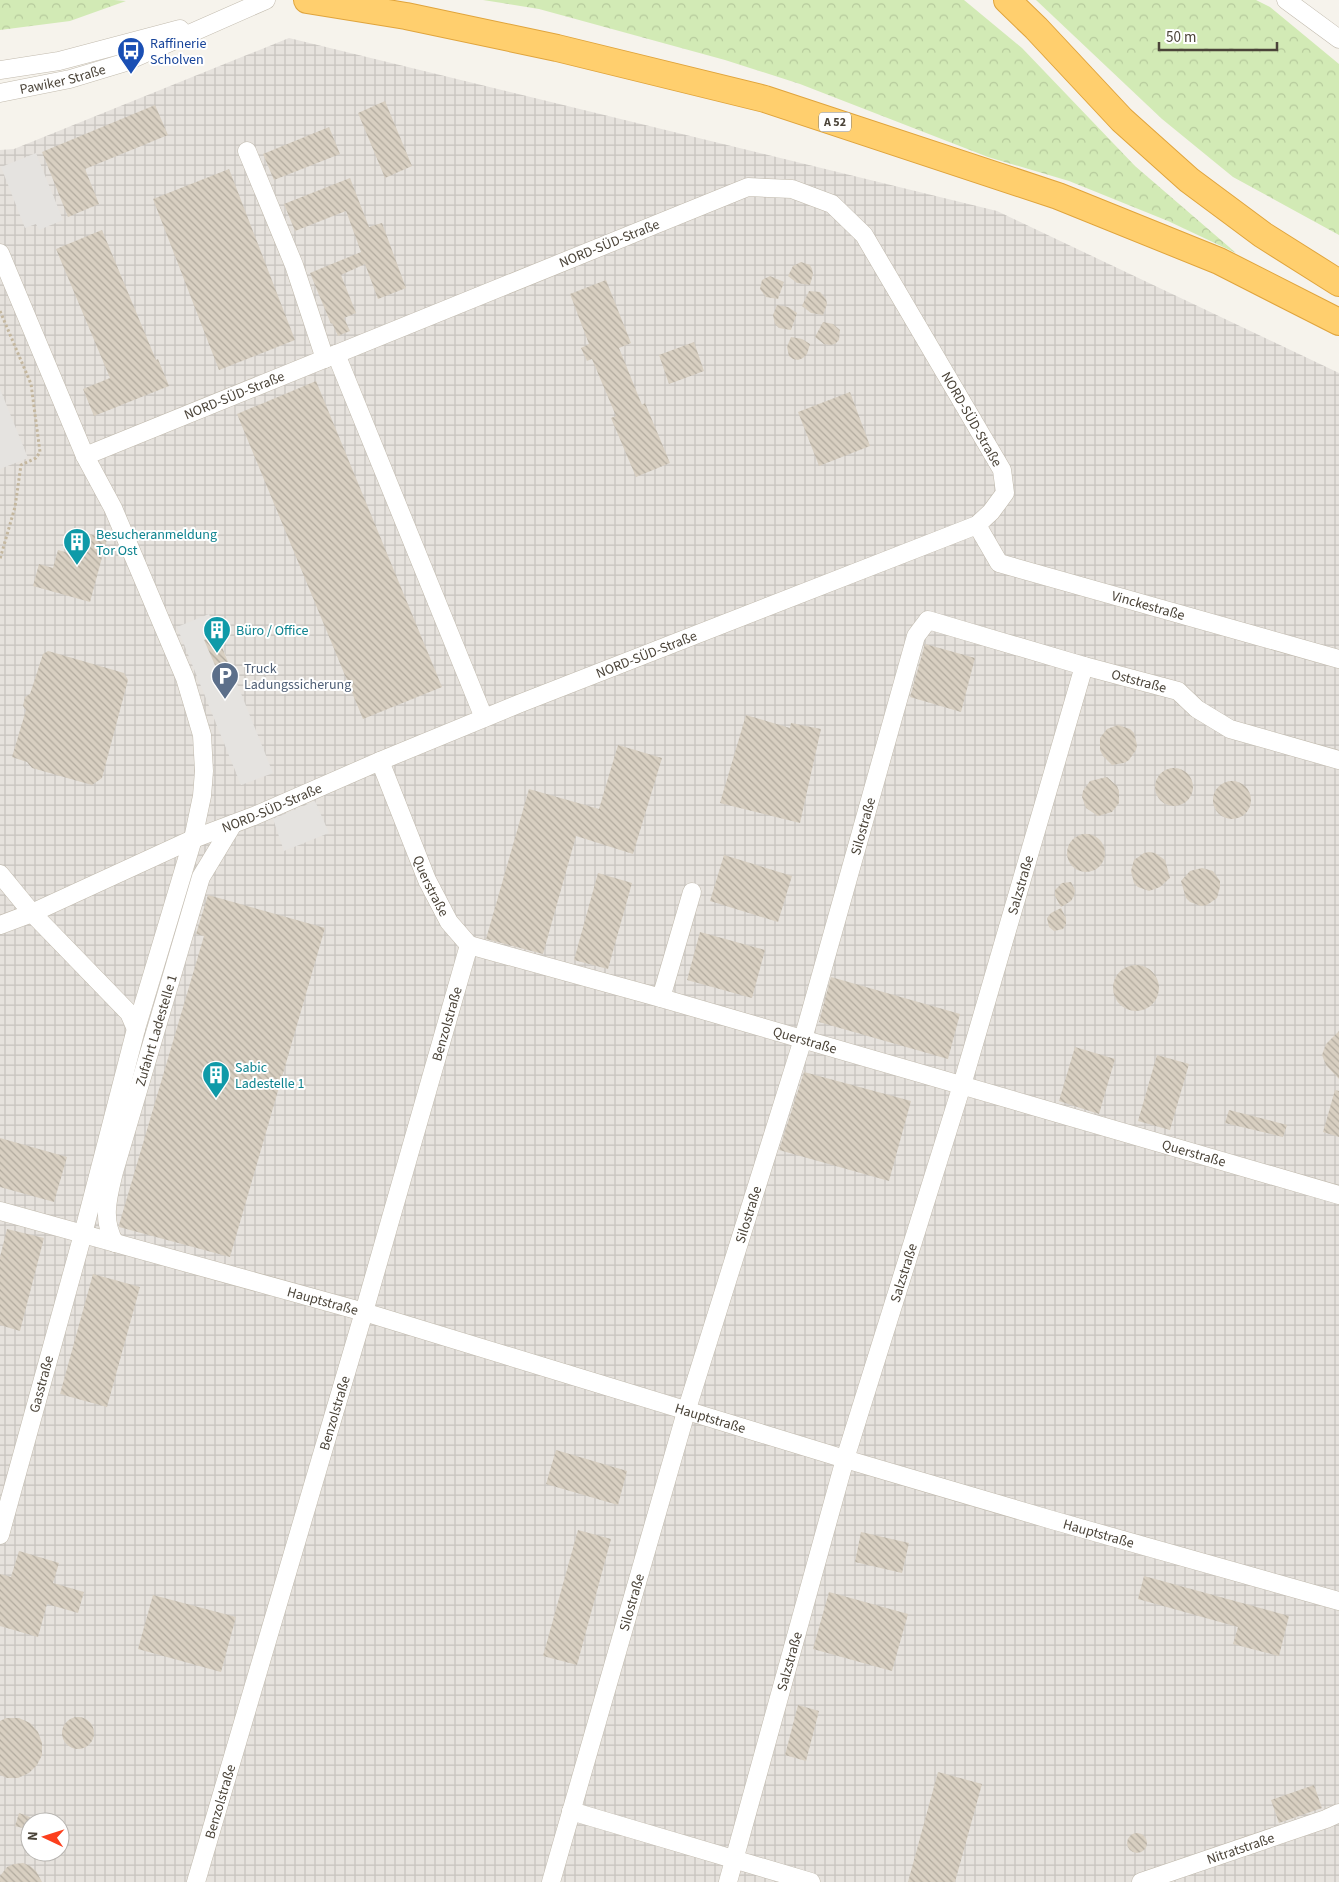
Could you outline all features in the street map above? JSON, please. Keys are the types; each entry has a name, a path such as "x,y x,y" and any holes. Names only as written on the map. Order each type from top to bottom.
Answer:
{"highway":[{"name":"A 52","path":"307,0 406,16 557,48 765,99 1058,196 1220,261 1339,322"},
{"path":"1007,0 1036,28 1122,120 1189,180 1263,236 1339,283"}],"street":[{"name":"Pawiker Straße","path":"0,93 70,79 123,63 266,0"},
{"path":"1286,0 1339,39"},
{"name":"Pawiker Straße","path":"0,70 59,61 234,14"},
{"path":"247,151 330,357 484,718"},
{"name":"NORD-SÜD-Straße","path":"0,925 32,913 193,839 233,824 484,718 977,525 991,512 1005,493 1002,470 864,235 832,204 792,188 748,187 130,436 85,456"},
{"name":"Gasstraße","path":"0,253 85,456 113,508 185,678 202,735 204,771 202,796 193,839 136,1029 83,1234 0,1534"},
{"name":"Vinckestraße","path":"977,525 999,563 1339,659"},
{"name":"Oststraße","path":"928,620 1084,666 1178,690 1196,709 1230,728 1339,760"},
{"name":"Silostraße","path":"551,1882 686,1412 803,1039 916,636 928,620"},
{"name":"Salzstraße","path":"728,1882 845,1459 962,1085 1084,666"},
{"name":"Querstraße","path":"380,761 427,880 449,922 469,944 962,1085 1339,1196"},
{"name":"Zufahrt Ladestelle 1","path":"115,1243 106,1221 108,1198 114,1172 202,877 233,824"},
{"path":"0,874 32,913 129,1013 136,1029"},
{"path":"661,998 692,892"},
{"name":"Benzolstraße","path":"196,1882 364,1312 469,944"},
{"name":"Hauptstraße","path":"0,1210 364,1312 686,1412 1090,1531 1339,1601"},
{"path":"571,1811 811,1882"},
{"name":"Nitratstraße","path":"1141,1882 1326,1819 1339,1812"}],"path":[{"path":"0,311 31,384 40,452 36,458 21,465 16,507 0,559"}],"shaded area":[{"path":"289,38 997,211 1339,373 1339,1882 0,1882 0,150 14,149"},
{"path":"36,153 63,220 39,230 36,224 25,228 1,167"},
{"path":"0,389 28,458 0,469"},
{"name":"Truck Ladungssicherung","path":"209,614 273,773 241,785 177,627"},
{"path":"315,801 329,833 284,851 273,819"}],"green space":[{"path":"0,0 126,1 70,21 0,30"},
{"path":"483,0 964,0 1022,48 1135,166 1236,253 1168,221 1069,181 988,157 800,84 725,60 539,9"},
{"path":"1036,0 1256,0 1270,7 1339,64 1339,235 1233,177 1162,119"}],"building":[{"path":"385,101 412,166 385,178 358,113"},
{"path":"155,105 168,135 85,169 99,204 68,217 42,152"},
{"path":"329,127 340,154 274,180 263,154"},
{"path":"229,169 295,340 219,370 153,199"},
{"path":"350,178 369,227 382,223 406,288 378,299 365,264 341,275 356,313 344,318 350,331 338,336 331,324 310,273 361,252 346,211 295,231 284,204"},
{"path":"102,230 156,360 158,359 169,386 94,416 83,389 110,378 56,249"},
{"path":"801,262 810,265 812,269 813,274 810,285 797,283 788,276 793,266"},
{"path":"770,276 784,282 778,299 766,297 760,289 762,280"},
{"path":"606,280 631,343 619,348 642,405 645,403 670,463 636,477 611,418 616,416 592,359 587,361 581,348 589,344 570,294"},
{"path":"809,291 820,292 826,299 827,304 823,315 811,313 802,306"},
{"path":"777,305 788,307 797,313 791,330 779,328 775,324 773,315"},
{"path":"823,322 833,324 840,330 839,340 835,344 824,344 815,337"},
{"path":"791,337 802,339 810,344 807,354 803,358 798,360 789,356 787,347"},
{"path":"694,342 704,371 669,384 659,355"},
{"path":"316,381 442,687 363,719 237,414"},
{"path":"850,392 870,446 819,466 798,412"},
{"name":"Besucheranmeldung Tor Ost","path":"79,531 107,539 90,602 33,586 39,564 53,568 58,550 72,554"},
{"name":"Büro / Office","path":"217,635 230,667 218,672 204,640"},
{"path":"925,644 975,658 961,712 910,697"},
{"path":"48,651 124,673 128,680 102,778 92,785 32,768 27,762 12,757 26,710 23,706 25,697 30,694 43,654"},
{"path":"746,715 790,728 791,723 821,729 800,823 720,803"},
{"path":"1118,725 1130,729 1134,733 1137,745 1129,760 1112,765 1100,750 1100,738 1107,729"},
{"path":"618,745 662,758 633,854 576,836 543,954 486,939 529,789 599,809"},
{"path":"1174,768 1187,774 1193,787 1187,800 1174,806 1161,800 1155,787 1161,774"},
{"path":"1107,777 1117,786 1119,803 1112,812 1098,816 1086,808 1082,797 1083,791 1090,781"},
{"path":"1232,781 1245,787 1251,800 1245,813 1232,819 1219,813 1213,800 1219,787"},
{"path":"1086,834 1099,840 1105,853 1099,866 1086,872 1073,866 1067,853 1073,840"},
{"path":"1149,852 1155,853 1165,860 1170,878 1160,887 1149,891 1138,887 1134,883 1131,871 1134,860"},
{"path":"724,855 792,876 778,922 710,901"},
{"path":"1202,868 1213,871 1220,881 1220,887 1217,898 1207,905 1201,906 1190,902 1186,898 1181,881 1190,871"},
{"path":"598,873 632,883 608,969 574,960"},
{"path":"1071,882 1075,890 1074,896 1071,901 1061,907 1055,896 1055,890 1062,883"},
{"name":"Sabic Ladestelle 1","path":"208,895 325,928 230,1257 119,1227 204,936 196,934"},
{"path":"1061,908 1066,918 1066,924 1063,929 1054,931 1049,927 1047,918 1051,913"},
{"path":"700,932 765,950 752,998 687,980"},
{"path":"1141,965 1153,971 1158,979 1158,997 1153,1005 1145,1010 1131,1011 1119,1005 1114,997 1113,983 1119,971 1127,966"},
{"path":"831,977 960,1014 948,1059 819,1022"},
{"path":"1339,1031 1339,1079 1326,1065 1322,1055 1326,1044"},
{"path":"1075,1047 1115,1059 1099,1114 1059,1101"},
{"path":"1157,1055 1189,1064 1170,1130 1138,1121"},
{"path":"804,1072 911,1101 889,1181 779,1150"},
{"path":"1335,1090 1339,1091 1339,1137 1323,1132"},
{"path":"1229,1110 1287,1125 1283,1137 1225,1123"},
{"path":"0,1138 67,1157 54,1202 0,1187"},
{"path":"7,1229 44,1238 20,1331 0,1325 0,1257"},
{"path":"93,1274 140,1287 107,1407 60,1394"},
{"path":"556,1450 627,1471 618,1505 546,1484"},
{"path":"578,1530 611,1539 577,1665 543,1656"},
{"path":"861,1532 909,1543 902,1573 855,1562"},
{"path":"19,1551 59,1563 53,1583 84,1592 78,1613 47,1604 38,1637 0,1626 0,1574 11,1577"},
{"path":"1144,1576 1289,1616 1279,1656 1233,1644 1238,1627 1138,1599"},
{"path":"829,1592 908,1614 892,1671 813,1649"},
{"path":"153,1595 236,1617 221,1672 138,1649"},
{"path":"798,1705 819,1711 806,1761 785,1755"},
{"path":"78,1717 84,1718 89,1722 93,1727 93,1739 89,1744 84,1748 78,1749 72,1748 67,1744 63,1739 62,1733 63,1727 67,1722 72,1718"},
{"path":"6,1718 19,1718 30,1723 38,1732 42,1743 42,1755 37,1765 29,1773 18,1778 7,1778 0,1775 0,1721"},
{"path":"938,1772 982,1784 955,1882 908,1882"},
{"path":"1314,1785 1322,1808 1279,1823 1271,1800"},
{"path":"19,1813 20,1827 15,1826"},
{"path":"1137,1833 1144,1836 1147,1843 1144,1850 1137,1853 1130,1850 1127,1843 1130,1836"},
{"path":"23,1863 36,1871 42,1882 0,1882 0,1876 7,1867"}],"place":[{"name":"Raffinerie Scholven","path":"131,75"},
{"name":"Besucheranmeldung Tor Ost","path":"77,566"},
{"name":"Büro / Office","path":"217,654"},
{"name":"Truck Ladungssicherung","path":"225,700"},
{"name":"Sabic Ladestelle 1","path":"216,1099"}]}
